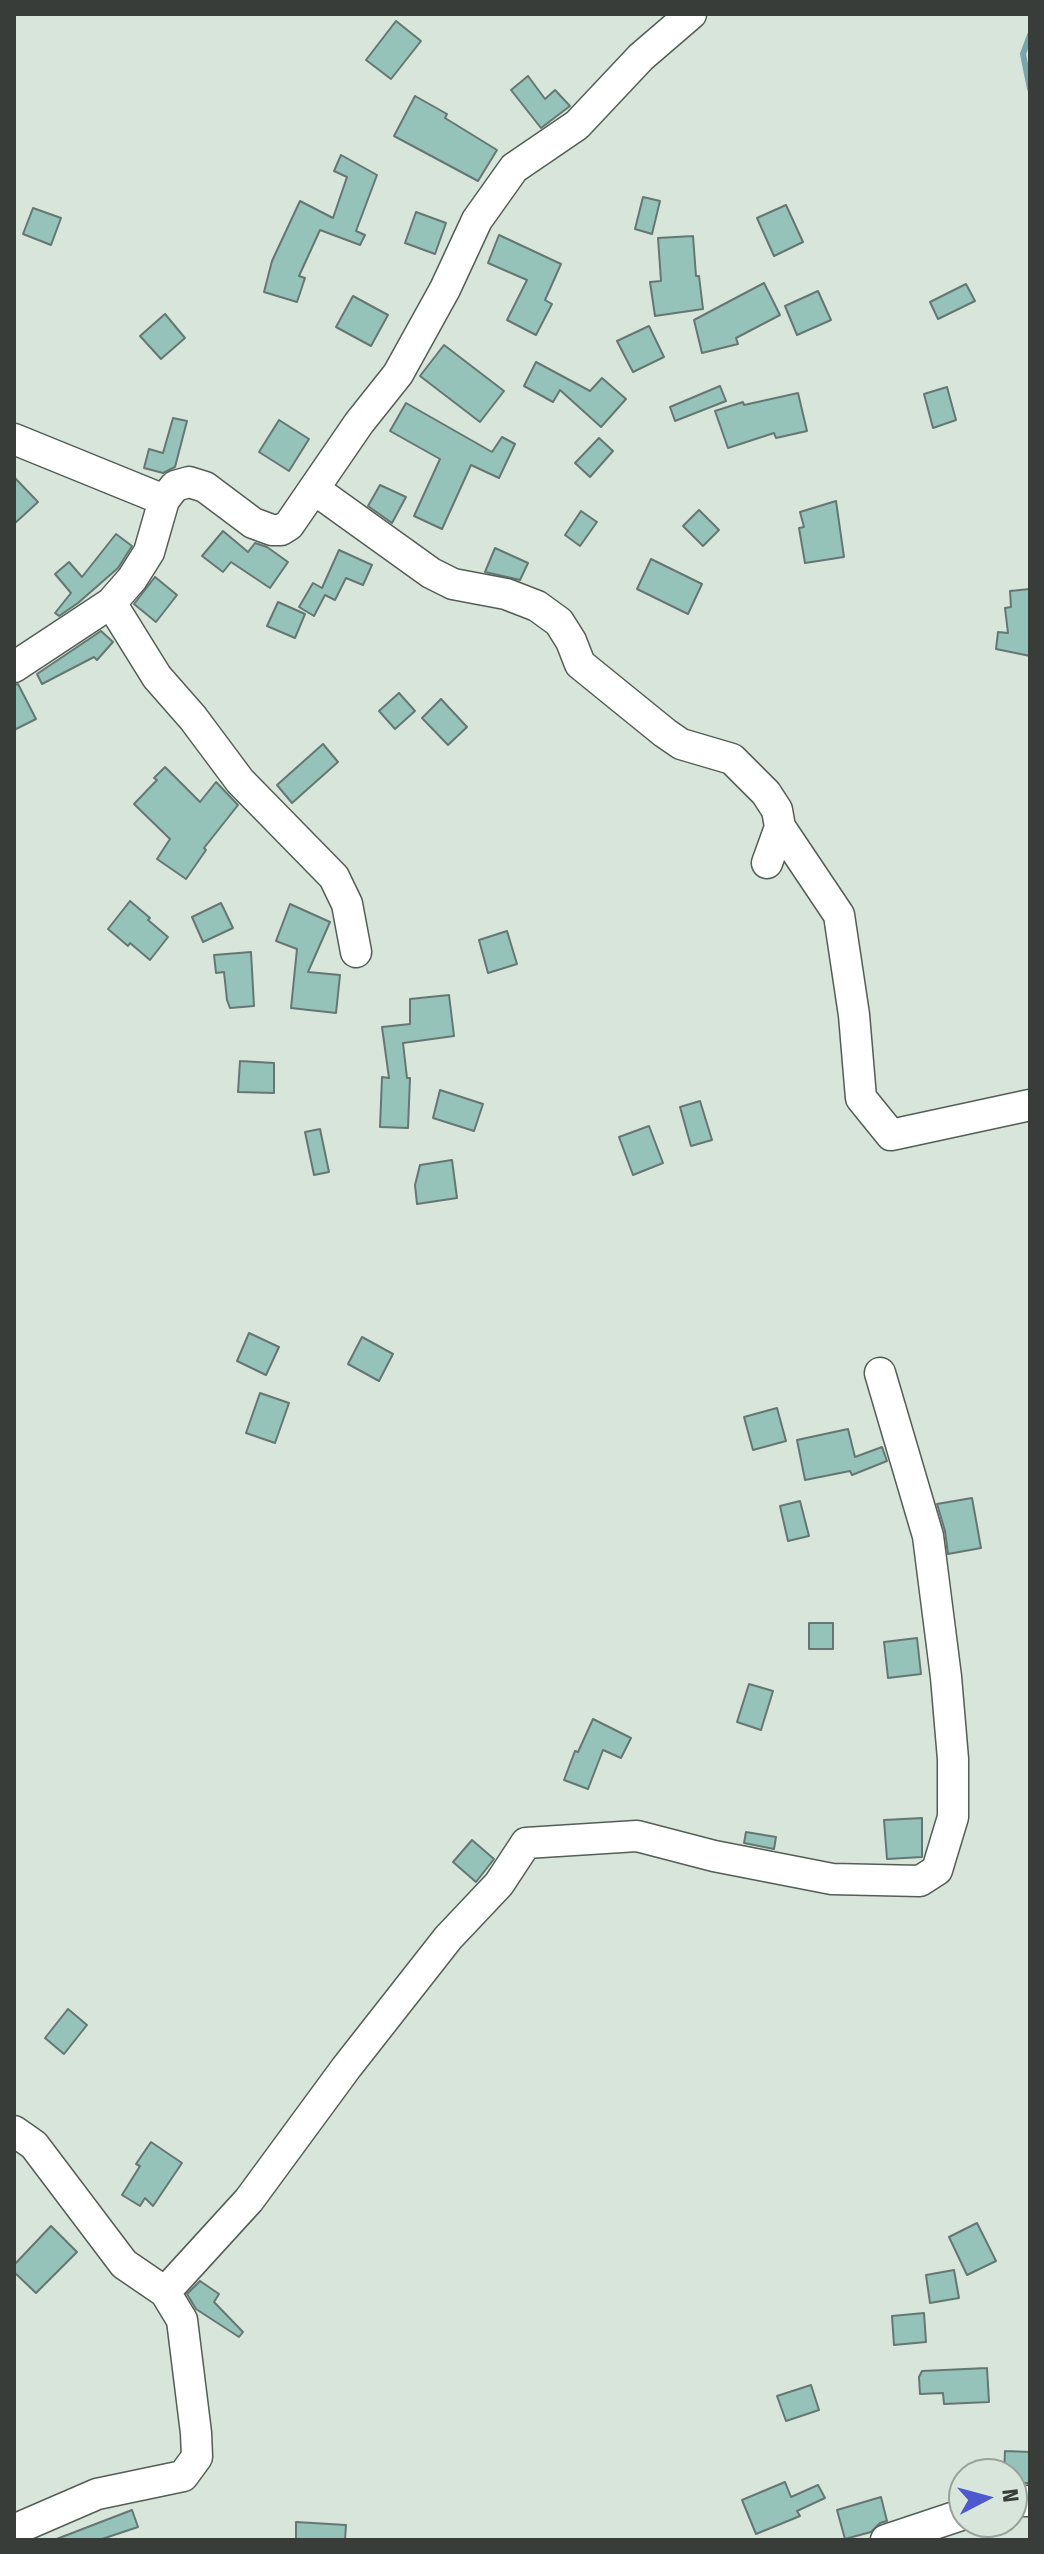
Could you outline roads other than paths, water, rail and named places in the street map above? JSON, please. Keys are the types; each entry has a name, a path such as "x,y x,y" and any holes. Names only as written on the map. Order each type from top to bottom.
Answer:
{"street":[{"path":"14,667 111,603 132,579 149,552 164,500 175,486 189,482 205,487 253,523 272,530 281,530 289,525 359,423 398,374 445,289 477,220 514,168 577,125 641,57 691,14"},
{"path":"14,439 164,500"},
{"path":"314,489 431,573 453,584 506,594 537,606 559,622 580,664 681,744 732,759 766,793 777,810 780,827 839,915 854,1015 861,1098 891,1135 1030,1105"},
{"path":"111,603 157,677 193,718 240,781 334,877 347,904 356,952"},
{"path":"767,863 780,827"},
{"path":"165,2292 249,2200 346,2068 448,1938 499,1884 526,1843 637,1836 714,1856 832,1879 920,1881 937,1870 953,1817 953,1759 946,1677 928,1536 880,1373"},
{"path":"14,2131 34,2145 124,2264 165,2292 182,2320 197,2457 183,2476 97,2494 23,2526 14,2536"},
{"path":"886,2540 948,2519"}],"waterway":[{"path":"1030,35 1023,54 1030,89"}]}
